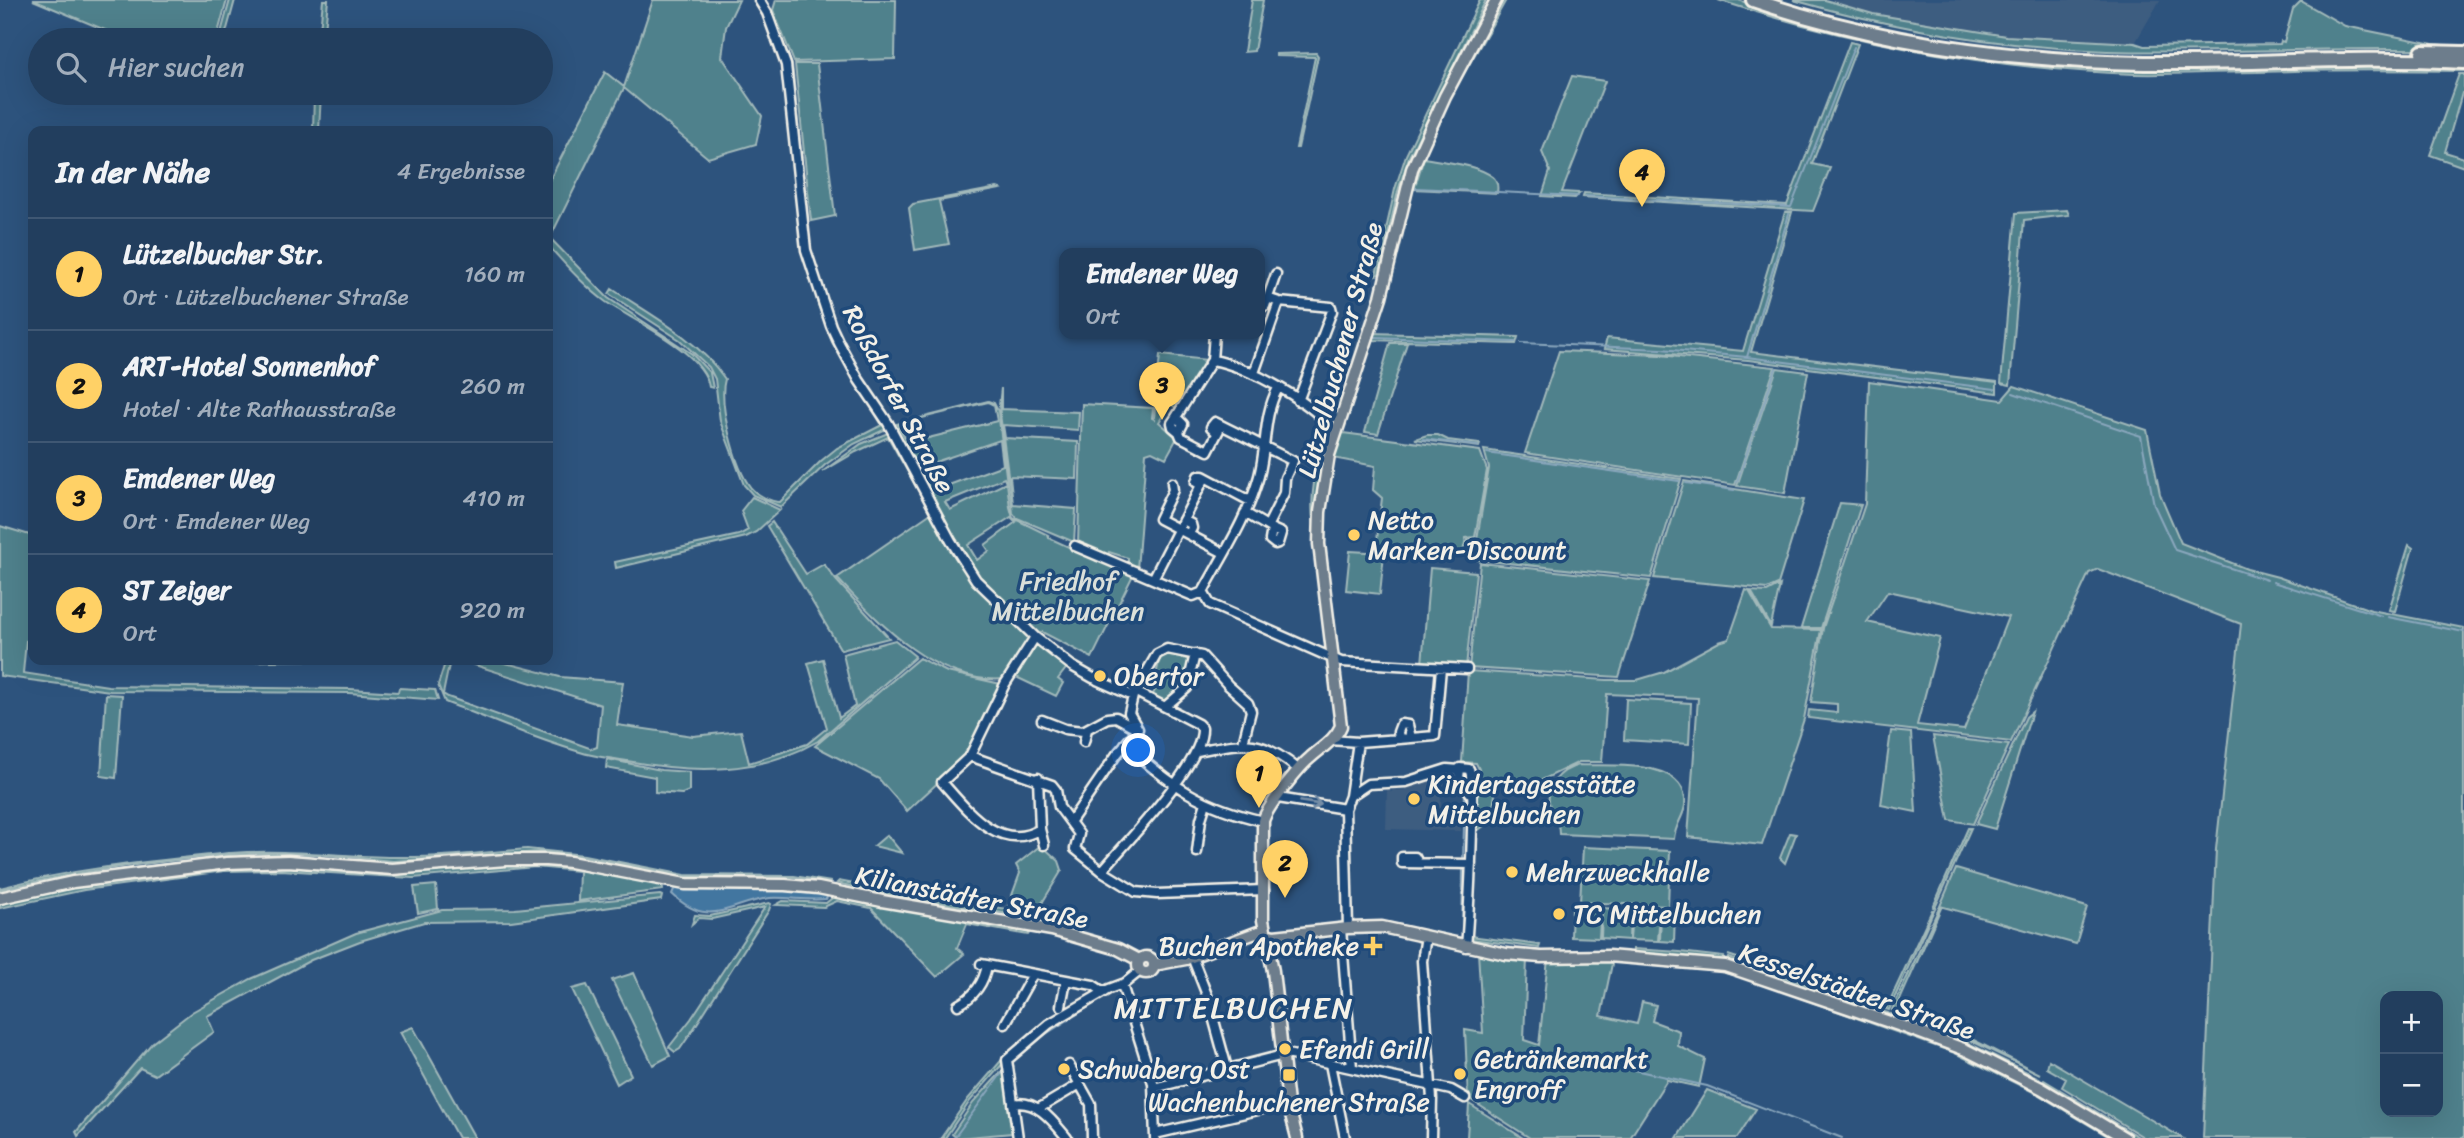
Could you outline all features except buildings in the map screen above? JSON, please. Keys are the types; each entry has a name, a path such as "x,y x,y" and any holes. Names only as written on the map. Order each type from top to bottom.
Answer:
{"highway":[{"path":"1754,0 1872,33 1929,44 2028,57 2147,63 2464,62"},
{"path":"1780,0 1872,26 2036,50 2146,55 2464,53"}],"main road":[{"name":"Lützelbuchener Straße","path":"1263,821 1299,770 1338,733 1341,722 1323,586 1319,527 1323,484 1335,434 1381,298 1412,169 1496,0"},
{"path":"1263,821 1263,920 1273,971 1281,1054 1297,1138"},
{"name":"Kilianstädter Straße","path":"0,898 88,879 263,861 393,869 506,860 546,860 570,862 685,884 794,885 1052,930 1118,949 1139,965"},
{"name":"Kesselstädter Straße","path":"1265,934 1274,936 1345,929 1395,928 1466,947 1541,957 1608,956 1713,964 1741,971 1966,1050 2039,1087 2125,1138"},
{"path":"1139,965 1145,973 1150,972 1154,965 1193,958 1258,932 1265,934"}],"street":[{"name":"Roßdorfer Straße","path":"759,0 767,13 786,65 806,250 831,326 859,380 888,423 951,541 976,580 1035,637 1072,666 1095,679 1166,706 1202,728 1197,751"},
{"path":"1265,301 1276,274"},
{"path":"1265,303 1331,307 1332,311 1301,403"},
{"path":"1254,373 1277,306"},
{"path":"1214,339 1212,360 1176,416 1183,424 1179,432 1181,437 1208,451 1222,425 1293,461 1284,478 1284,493 1270,527 1244,513"},
{"path":"1212,360 1254,373 1278,387 1331,426 1335,434"},
{"path":"1075,546 1193,596 1203,592 1250,501 1259,475 1269,407 1278,387"},
{"path":"1301,403 1340,419"},
{"path":"1153,579 1203,481 1250,501"},
{"path":"1172,483 1173,489 1159,519 1181,525 1189,534 1224,553"},
{"path":"1203,592 1210,604 1332,659 1467,669"},
{"path":"1035,637 1005,684 970,756 942,782 974,817 1001,834 1020,837 1040,829"},
{"path":"1138,729 1129,713 1134,694 1157,654 1167,649 1195,654 1205,659 1250,705 1243,743"},
{"path":"1166,706 1186,688 1195,654"},
{"path":"1330,740 1358,742 1435,736 1441,668"},
{"path":"1042,720 1065,729 1083,731 1107,718 1116,717 1138,729"},
{"path":"1399,739 1401,724 1408,725 1411,738"},
{"path":"1084,742 1087,729"},
{"path":"1071,821 1138,729"},
{"path":"1352,1068 1345,929 1345,808 1350,796 1358,742"},
{"path":"1101,871 1174,785 1197,751 1243,743 1269,748 1299,770"},
{"path":"1125,744 1174,785 1206,803 1222,811 1263,821"},
{"path":"970,756 1038,778 1054,787 1059,807 1080,835 1075,849 1101,871 1131,890 1144,893 1264,890"},
{"path":"1350,796 1368,784 1406,782 1447,769 1459,770 1462,767 1471,770 1471,864 1466,947"},
{"path":"1459,770 1459,779 1472,795"},
{"path":"1038,778 1040,829 1044,845"},
{"path":"1278,798 1345,808"},
{"path":"1197,852 1206,803"},
{"path":"1418,863 1471,864"},
{"path":"1426,936 1422,961 1430,1086 1430,1138"},
{"path":"1193,958 1208,995 1227,1068"},
{"path":"958,1005 967,1000 984,981 984,964 1093,985 1104,992"},
{"path":"1018,1138 1007,1060 1049,1024 1104,992 1122,985 1139,965"},
{"path":"1005,1024 1033,974"},
{"path":"1061,1006 1066,980"},
{"path":"1122,985 1154,1088 1155,1136 1289,1103"},
{"path":"1154,1088 1281,1054 1451,1090 1465,1098"},
{"path":"1330,1064 1345,1138"},
{"path":"1069,1065 1091,1104 1092,1138"},
{"path":"1038,1109 1080,1084"},
{"path":"1013,1104 1022,1103 1046,1113 1067,1138"}],"shaded area":[{"path":"1825,0 2160,0 2135,43 2006,36 1873,14"},
{"name":"Kindertagesstätte Mittelbuchen","path":"1441,773 1441,806 1462,807 1461,831 1386,829 1387,789 1391,792 1405,790 1405,785"},
{"path":"675,887 786,888 829,894 826,899 770,898 709,912 697,911 685,905 672,894"}],"green space":[{"path":"33,0 227,0 219,28 100,28"},
{"path":"230,0 235,0 227,28 222,28"},
{"path":"323,0 328,0 325,28 320,28"},
{"path":"653,0 739,0 726,27 722,57 762,116 756,144 708,158 624,88 553,232 553,173 605,72 624,87"},
{"path":"776,0 896,0 895,59 794,62 773,10"},
{"path":"1252,0 1263,0 1254,51 1244,52"},
{"path":"1480,0 1486,0 1409,157 1398,191 1379,274 1376,275 1395,189 1406,155"},
{"path":"1501,0 1506,0 1441,115 1412,188 1414,170 1448,97"},
{"path":"1718,0 1739,0 1758,7 1995,58 2464,65 2464,71 2150,74 2029,67 1924,52 1871,41 1769,16"},
{"path":"1793,0 1825,0 1873,14 2006,36 2135,43 2144,46 2280,44 2281,41 2284,42 2293,9 2301,1 2345,26 2433,44 2464,47 2464,50 2152,52 2067,49 1948,35 1870,20"},
{"path":"772,15 792,65 808,222 805,222 794,115"},
{"path":"1850,42 1858,44 1812,164 1830,168 1813,211 1583,197 1584,193 1787,205"},
{"path":"1316,53 1318,56 1296,148 1315,57 1276,54"},
{"path":"795,64 817,64 835,216 811,221"},
{"path":"2459,74 2464,74 2464,93 2445,152 2464,158 2464,167 2430,155"},
{"path":"1572,76 1605,81 1562,192 1580,193 1575,198 1542,196 1550,171 1542,152"},
{"path":"314,105 320,105 319,126 313,126"},
{"path":"1424,158 1478,169 1496,180 1497,193 1414,189"},
{"path":"1000,189 939,201 949,244 915,250 909,208 913,204"},
{"path":"2067,210 2069,215 2024,220 2010,385 2001,383 2016,213"},
{"path":"1785,212 1792,212 1751,352 1997,382 1997,393 1748,360 1604,349 1607,338 1743,351"},
{"path":"553,241 608,298 692,354 710,373 713,388 709,387 695,362 682,350 606,302 553,251"},
{"path":"612,289 688,340 725,379 723,390 726,419 734,451 745,479 751,488 764,498 780,502 837,448 882,425 832,342 817,302 820,297 829,326 888,428 854,444 825,465 781,507 753,495 744,485 720,421 715,379 709,367 680,340 609,294"},
{"path":"1372,333 1518,337 1516,344 1370,340"},
{"path":"1390,343 1407,343 1378,434 1365,432"},
{"path":"1559,351 1660,355 1775,367 1735,485 1525,453"},
{"path":"1160,355 1208,360 1178,409 1170,404 1159,422 1177,438 1166,458 1152,451 1146,453 1137,570 1128,566 1128,558 1109,552 1108,558 1078,544 1082,404 1153,408 1154,419"},
{"path":"1777,368 1808,372 1785,493 1737,486"},
{"path":"1869,381 2002,400 2014,386 2147,430 2160,494 2181,543 2247,569 2278,577 2371,610 2464,628 2464,1138 2203,1138 2216,849 2241,624 2098,569 2089,573 2011,742 1808,718 1809,710 1837,713 1837,704 1811,702 1823,628 1865,504","holes":["1888,591 2008,617 1964,730 1917,725 1940,638 1867,622"]},
{"path":"1001,388 1001,409 1079,412 1078,430 1003,425 1005,438 1078,442 1077,479 1010,476 1013,504 1076,509 1074,542 1017,518 1013,513 999,406"},
{"name":"Friedhof Mittelbuchen","path":"988,401 994,403 998,411 1013,518 1096,561 1133,575 1092,658 1042,632 1037,636 977,577 893,425","holes":["988,402 994,405 997,421 908,443 897,424","1000,440 1003,465 938,489 923,466","1004,478 1006,483 950,510 945,502","1011,517 1016,522 985,545 989,551 977,560 968,545"]},
{"path":"1327,426 1332,432 1316,534 1313,494"},
{"path":"891,433 975,581 1033,637 1005,679 980,678 933,662 891,632 837,578 931,513 888,437 822,472 861,444"},
{"path":"1343,433 1480,451 1487,470 1475,537 1466,538 1462,556 1376,548 1382,498 1373,490 1375,466 1333,458"},
{"path":"1427,435 1480,444 1479,447 1415,439"},
{"path":"1484,450 1681,479 1651,578 1466,557 1468,540 1477,539 1489,468"},
{"path":"1684,481 1804,500 1778,584 1767,589 1654,578"},
{"path":"752,497 780,510 756,532 746,537 616,568 615,562 739,535 748,530 741,511"},
{"path":"1840,503 1861,505 1821,628 1801,628"},
{"path":"772,522 806,574 824,564 889,638 841,650 767,526"},
{"path":"0,526 28,534 28,641 23,673 108,686 398,692 399,688 435,690 438,700 349,693 110,691 0,676"},
{"path":"2409,545 2413,548 2395,611 2389,610"},
{"path":"1350,551 1384,553 1380,594 1346,590"},
{"path":"1480,563 1650,581 1619,677 1469,668"},
{"path":"1430,568 1476,572 1466,667 1422,664"},
{"path":"1780,585 1771,626 1751,591 1767,592"},
{"path":"1746,590 1771,629 1821,630 1804,719 1762,845 1688,837 1698,698 1607,694 1602,762 1579,762 1540,781 1497,781 1491,821 1477,831 1479,769 1476,763 1462,762 1468,671 1637,680 1664,672 1729,639"},
{"path":"895,640 915,656 818,741 772,760 725,768 676,768 586,754 445,702 438,685 444,665 449,665 443,694 448,697 592,749 597,747 601,705 475,665 513,665 560,677 623,682 617,725 693,736 741,731 749,763 807,744 827,728 808,663 823,659 839,718 855,706 843,654"},
{"path":"1036,643 1068,666 1058,679 1063,683 1056,696 1014,676"},
{"path":"1167,652 1190,661 1185,689 1166,703 1152,696 1159,683 1156,675 1160,657"},
{"path":"919,658 947,672 1001,684 967,756 907,811 879,779 815,746"},
{"path":"106,694 122,695 116,778 101,776"},
{"path":"1626,699 1691,703 1689,744 1624,740"},
{"path":"2032,712 1995,829 1976,824 2026,717"},
{"path":"1891,731 1911,733 1916,812 1881,805"},
{"path":"1933,736 2009,745 1973,824 1949,820"},
{"path":"607,759 661,770 689,772 689,791 682,794 655,792 655,777 606,768"},
{"path":"1579,765 1641,767 1671,776 1680,785 1685,798 1674,839 1559,834 1550,807 1549,792 1560,775"},
{"path":"1968,828 1971,828 1935,908 1933,907"},
{"path":"1790,833 1796,834 1785,863 1780,858"},
{"path":"887,835 902,853 874,846"},
{"path":"1041,845 1059,861 1062,870 1033,918 875,892 837,883 839,881 922,897 1007,909 1020,873 1016,865"},
{"path":"1583,847 1670,851 1668,906 1580,902"},
{"path":"527,849 584,855 685,875 794,876 831,882 794,877 685,876 584,857 540,852 393,861 315,854 231,855 272,852 410,857"},
{"path":"229,853 85,872 0,890 28,881 85,870"},
{"path":"528,854 567,857 683,878 793,880 830,884 830,887 686,881 585,862 394,866 233,860 270,855 394,864"},
{"path":"227,858 227,861 0,896 0,893 28,886 84,875"},
{"path":"527,863 571,866 662,883 663,890 578,901 579,871 535,867 413,878 281,870 224,871 84,890 0,908 0,902 49,890 189,870 265,864 430,871"},
{"path":"1956,869 2087,907 2076,944 1940,906"},
{"path":"436,885 438,909 418,913 414,887"},
{"path":"837,894 1032,929 1028,935 967,924 957,948 964,954 937,977 871,908 837,901 824,907 776,905 783,901 826,903"},
{"path":"660,895 661,900 511,921 424,922 360,941 311,960 207,1016 214,1032 155,1075 140,1068 78,1136 76,1132 152,1043 192,1012 251,979 356,933 442,910 515,909"},
{"path":"769,903 769,910 691,1033 675,1052 669,1047 691,1019 765,907 712,919 699,918 692,924 695,915 710,916"},
{"path":"1572,907 1601,908 1599,938 1571,937"},
{"path":"1602,908 1630,910 1629,940 1601,938"},
{"path":"1939,908 1896,1009 1956,1031 2040,1074 1955,1033 1892,1010"},
{"path":"1632,910 1660,911 1658,941 1630,940"},
{"path":"1932,910 1889,1010 1728,955 1887,1007"},
{"path":"1661,912 1675,913 1674,942 1660,941"},
{"path":"1470,936 1540,945 1539,948 1470,939"},
{"path":"1633,949 1724,957 1723,963 1633,954"},
{"path":"1478,952 1527,958 1524,1040 1539,1045 1548,959 1613,959 1601,1016 1637,1024 1642,1002 1656,1005 1652,1021 1679,1031 1678,1046 1705,1059 1699,1087 1667,1080 1630,1138 1530,1138 1468,1098 1465,1030 1483,1033"},
{"path":"1729,958 1888,1013 1885,1018 1727,962"},
{"path":"1726,968 1946,1045 2036,1091 2035,1093 1955,1053 1725,973"},
{"path":"634,973 670,1056 653,1065 612,980"},
{"path":"587,985 631,1075 617,1084 572,989"},
{"path":"1891,1014 1954,1036 2039,1078 2036,1083 1890,1020"},
{"path":"413,1027 475,1138 458,1138 400,1032"},
{"path":"1005,1056 1006,1060 970,1101 945,1138 941,1138 968,1099"},
{"path":"2049,1060 2182,1138 2145,1138 2062,1087 2066,1079 2047,1068"},
{"path":"1004,1069 1012,1133 957,1138 952,1134 973,1103"},
{"path":"2044,1080 2140,1138 2130,1138 2041,1085"},
{"path":"1707,1090 1756,1109 1737,1138 1677,1138"},
{"path":"2042,1091 2121,1138 2111,1138 2039,1095"},
{"path":"1469,1104 1523,1138 1467,1138"}],"waterway":[{"path":"1585,196 1791,207 1854,47"},
{"path":"1416,188 1578,196"},
{"path":"1747,357 1789,214"},
{"path":"1374,337 1515,342"},
{"path":"1521,343 1661,349 1747,357 1995,389"},
{"path":"1737,482 1776,368"},
{"path":"2013,393 2141,436 2154,505 2175,550 2267,580"},
{"path":"1423,439 1478,446"},
{"path":"1487,453 1679,481"},
{"path":"1686,483 1734,490"},
{"path":"2273,582 2382,616"},
{"path":"2388,617 2464,632"},
{"path":"1463,860 1465,792"},
{"path":"1462,935 1463,869"},
{"path":"1500,948 1519,950"},
{"path":"1620,952 1628,952"},
{"path":"1635,953 1719,960"},
{"path":"1729,962 1761,973"},
{"path":"1013,1061 1046,1034 1112,992"},
{"path":"1625,1068 1707,1086 1842,1138"},
{"path":"954,1138 1002,1073"}],"place":[{"name":"ST Zeiger","path":"1642,207"},
{"name":"Emdener Weg","path":"1162,420"},
{"name":"Netto Marken-Discount","path":"1354,535"},
{"name":"Obertor","path":"1100,676"},
{"name":"Kindertagesstätte Mittelbuchen","path":"1414,799"},
{"name":"Lützelbucher Str.","path":"1259,808"},
{"name":"Mehrzweckhalle","path":"1512,872"},
{"name":"ART-Hotel Sonnenhof","path":"1285,898"},
{"name":"TC Mittelbuchen","path":"1559,914"},
{"name":"Buchen Apotheke","path":"1373,946"},
{"name":"Efendi Grill","path":"1285,1049"},
{"name":"Schwaberg Ost","path":"1064,1069"},
{"name":"Getränkemarkt Engroff","path":"1460,1074"},
{"name":"Wachenbuchener Straße","path":"1289,1075"}],"district":[{"name":"MITTELBUCHEN","path":"1234,1008"}]}
